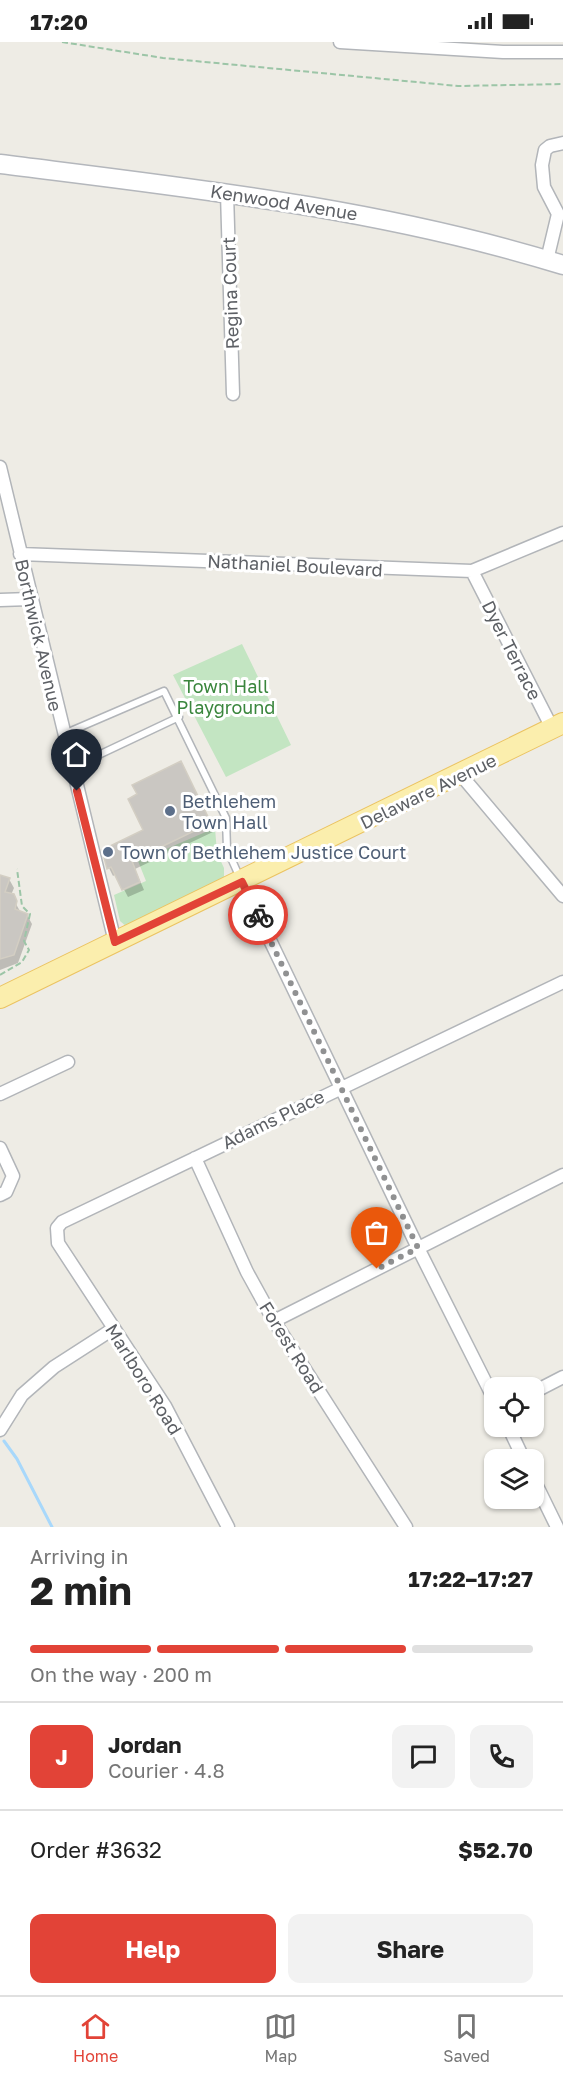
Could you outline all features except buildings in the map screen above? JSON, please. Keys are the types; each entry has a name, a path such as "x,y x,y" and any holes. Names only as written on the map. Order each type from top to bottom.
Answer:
{"main road":[{"name":"Kenwood Avenue","path":"0,164 227,192 363,214 555,262"},
{"name":"Delaware Avenue","path":"0,998 462,775 557,726"}],"street":[{"path":"340,42 502,47 563,52"},
{"path":"555,262 558,214 544,187 542,165 545,150 550,146 563,143"},
{"name":"Regina Court","path":"227,192 233,394"},
{"name":"Borthwick Avenue","path":"1,474 115,942"},
{"name":"Nathaniel Boulevard","path":"20,554 472,571 563,533"},
{"name":"Dyer Terrace","path":"472,571 557,726"},
{"path":"0,600 30,598"},
{"path":"462,775 563,896"},
{"path":"242,882 418,1248 484,1379"},
{"name":"Adams Place","path":"57,1234 57,1228 62,1222 341,1086 563,982"},
{"path":"0,1094 69,1062"},
{"path":"0,1148 13,1176 6,1192 0,1195"},
{"name":"Forest Road","path":"195,1158 247,1272 274,1321 406,1527"},
{"path":"274,1321 563,1175"},
{"name":"Marlboro Road","path":"57,1234 58,1243 165,1406 228,1527"},
{"path":"0,1430 22,1395 54,1366 113,1329"},
{"path":"544,1387 563,1377"},
{"path":"544,1500 557,1527"}],"lane":[{"path":"63,735 164,691 179,717 226,818 227,849 242,882"},
{"path":"71,768 179,717"}],"path":[{"path":"62,42 163,58 458,86 563,84"},
{"path":"0,975 22,962 29,950 24,941 30,914 22,906 17,869"}],"green space":[{"name":"Town Hall Playground","path":"242,644 291,745 226,777 173,675"},
{"path":"215,828 217,853 224,868 224,881 128,928 120,921 114,895 146,881 138,861"}],"waterway":[{"path":"4,1441 17,1459 52,1527"}],"way so far":[{"path":"258,915 418,1248 377,1269"}],"place":[{"name":"Bethlehem Town Hall","path":"170,811"},
{"name":"Town of Bethlehem Justice Court","path":"108,852"}],"route":[{"path":"77,791 115,942 242,882 258,915"}]}
